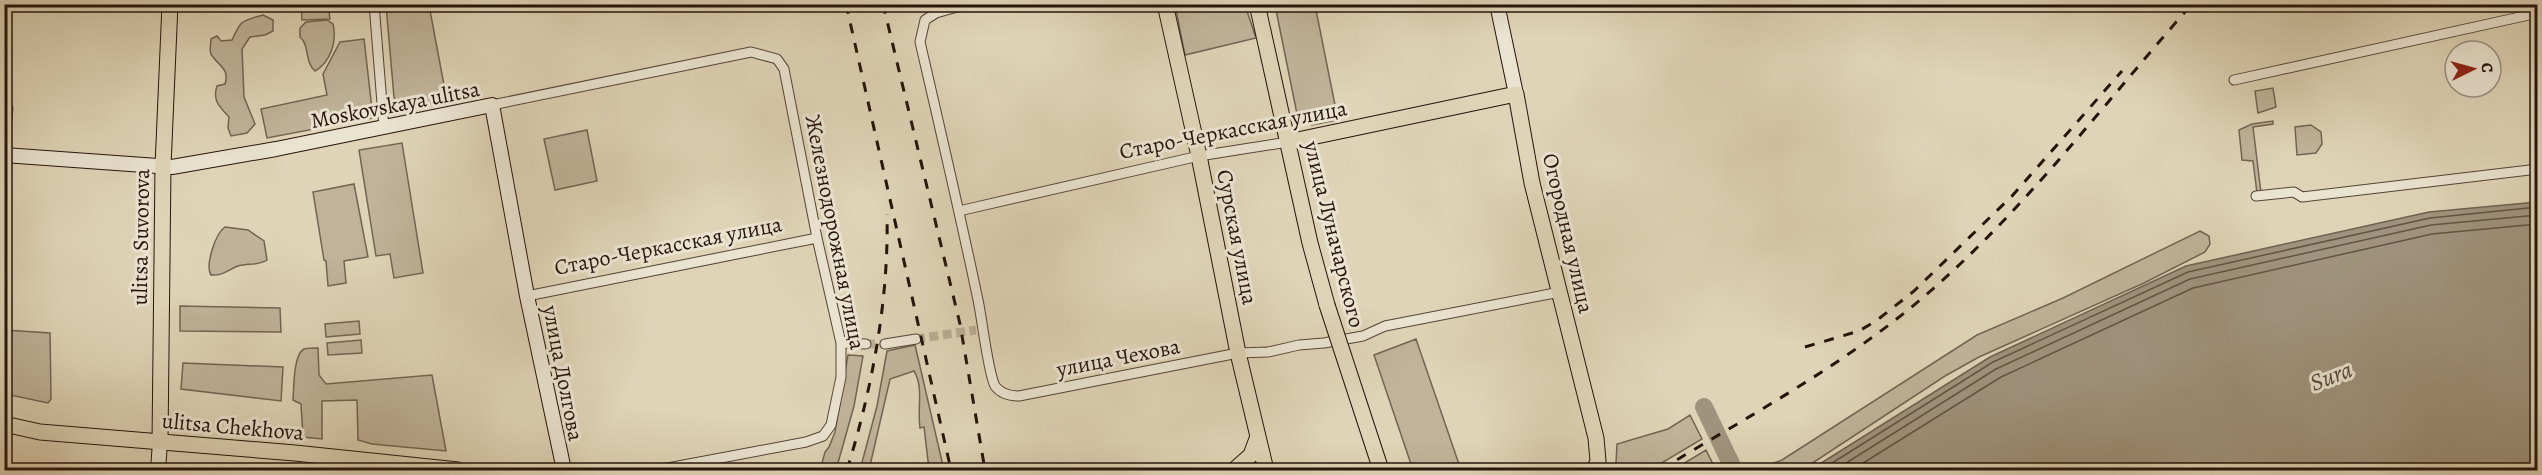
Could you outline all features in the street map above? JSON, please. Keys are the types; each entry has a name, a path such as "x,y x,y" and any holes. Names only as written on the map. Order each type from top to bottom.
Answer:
{"main road":[{"name":"ulitsa Suvorova","path":"158,471 163,166 170,4"},
{"name":"Сурская улица","path":"1165,4 1265,471"},
{"name":"улица Луначарского","path":"1257,4 1310,243 1327,305 1381,471"},
{"name":"Огородная улица","path":"1497,4 1532,183 1596,438 1598,461 1594,471"},
{"name":"Старо-Черкасская улица","path":"1288,142 1516,94"},
{"name":"Moskovskaya ulitsa","path":"4,154 172,167 384,128 492,105"},
{"name":"улица Долгова","path":"492,105 527,296 564,471"},
{"name":"ulitsa Chekhova","path":"4,424 40,432 458,471"},
{"path":"1234,471 1242,466 1251,455 1257,439"},
{"path":"1234,471 1254,467 1265,471"}],"street":[{"path":"374,4 384,128"},
{"path":"959,211 920,42 925,20 936,13 968,4"},
{"path":"2234,80 2538,13"},
{"name":"Moskovskaya ulitsa","path":"492,105 751,52 777,59 784,69"},
{"name":"Железнодорожная улица","path":"657,471 806,442 823,436 831,424 841,378 842,343 817,238 784,69"},
{"path":"4,154 8,108"},
{"name":"Старо-Черкасская улица","path":"959,211 1199,156 1288,142"},
{"path":"2256,196 2294,192 2302,197 2538,169"},
{"name":"улица Чехова","path":"959,211 980,330 996,387 1007,396 1019,396 1238,353 1268,352 1363,336 1385,326 1560,292"},
{"name":"Старо-Черкасская улица","path":"527,296 817,238"},
{"path":"885,344 916,339"},
{"path":"842,343 866,344"}],"shaded area":[{"path":"301,5 328,5 330,19 302,20"},
{"path":"386,5 429,5 447,101 405,108 398,104 394,97"},
{"path":"1175,5 1245,5 1256,38 1185,55"},
{"path":"1275,5 1315,5 1338,120 1312,125 1298,119"},
{"path":"263,15 273,20 273,31 265,35 250,37 242,49 244,97 255,124 247,133 231,136 228,128 229,117 218,103 216,96 217,86 225,84 226,74 211,54 211,39 217,36 221,41 232,40 243,22"},
{"path":"327,20 333,24 332,50 321,67 315,71 309,63 305,44 300,37 300,28 306,22"},
{"path":"364,39 373,118 267,138 261,109 327,95 323,74 340,42"},
{"path":"2273,88 2276,107 2258,113 2255,91"},
{"path":"2273,121 2273,124 2253,127 2261,193 2257,193 2253,161 2242,160 2239,130 2252,124"},
{"path":"2311,125 2321,132 2322,144 2316,153 2297,155 2295,127"},
{"path":"587,130 597,181 555,190 544,139"},
{"path":"402,143 423,273 394,278 390,254 376,256 359,150"},
{"path":"354,184 368,257 344,261 346,283 328,286 326,261 313,192"},
{"path":"225,227 248,230 264,241 267,260 238,266 222,274 211,275 209,265 212,250"},
{"path":"2200,231 2209,236 2210,244 2205,252 2144,283 1979,357 1945,376 1802,470 1755,470 1782,460 1977,335 2063,298"},
{"path":"180,306 280,308 281,332 180,331"},
{"path":"359,321 360,334 326,337 325,324"},
{"path":"5,330 50,333 51,399 48,403 5,394"},
{"path":"1416,339 1461,470 1413,470 1374,355"},
{"path":"361,340 362,353 328,355 327,343"},
{"path":"915,345 944,470 931,470 928,461 924,427 920,428 919,421 919,384 914,371 890,379 869,470 860,470 877,406 887,351"},
{"path":"318,348 319,375 326,384 432,375 446,451 372,444 358,440 357,400 322,401 322,439 303,437 301,404 293,400 296,365 300,352 304,349"},
{"path":"848,355 863,356 854,406 836,470 820,470 825,452 835,432"},
{"path":"183,363 283,367 281,401 181,389"},
{"path":"1690,415 1702,439 1650,470 1613,470 1616,463 1617,444 1668,429"},
{"path":"1706,450 1716,470 1673,470"}],"water":[{"name":"Sura","path":"2537,202 2537,470 1810,470 1990,357 2186,266 2429,212"}],"waterway":[{"path":"1704,407 1734,470"}],"tunnel":[{"path":"916,339 976,330"},
{"path":"866,344 885,344"}],"railway":[{"path":"846,4 951,470"},
{"path":"883,4 960,324 985,470"},
{"path":"1660,470 1849,354 1908,310 1947,276 2021,202 2192,4"},
{"path":"1805,347 1859,331 1876,321 1914,291 2012,196 2122,71"},
{"path":"847,470 864,408 877,344 885,279 887,214"}]}
